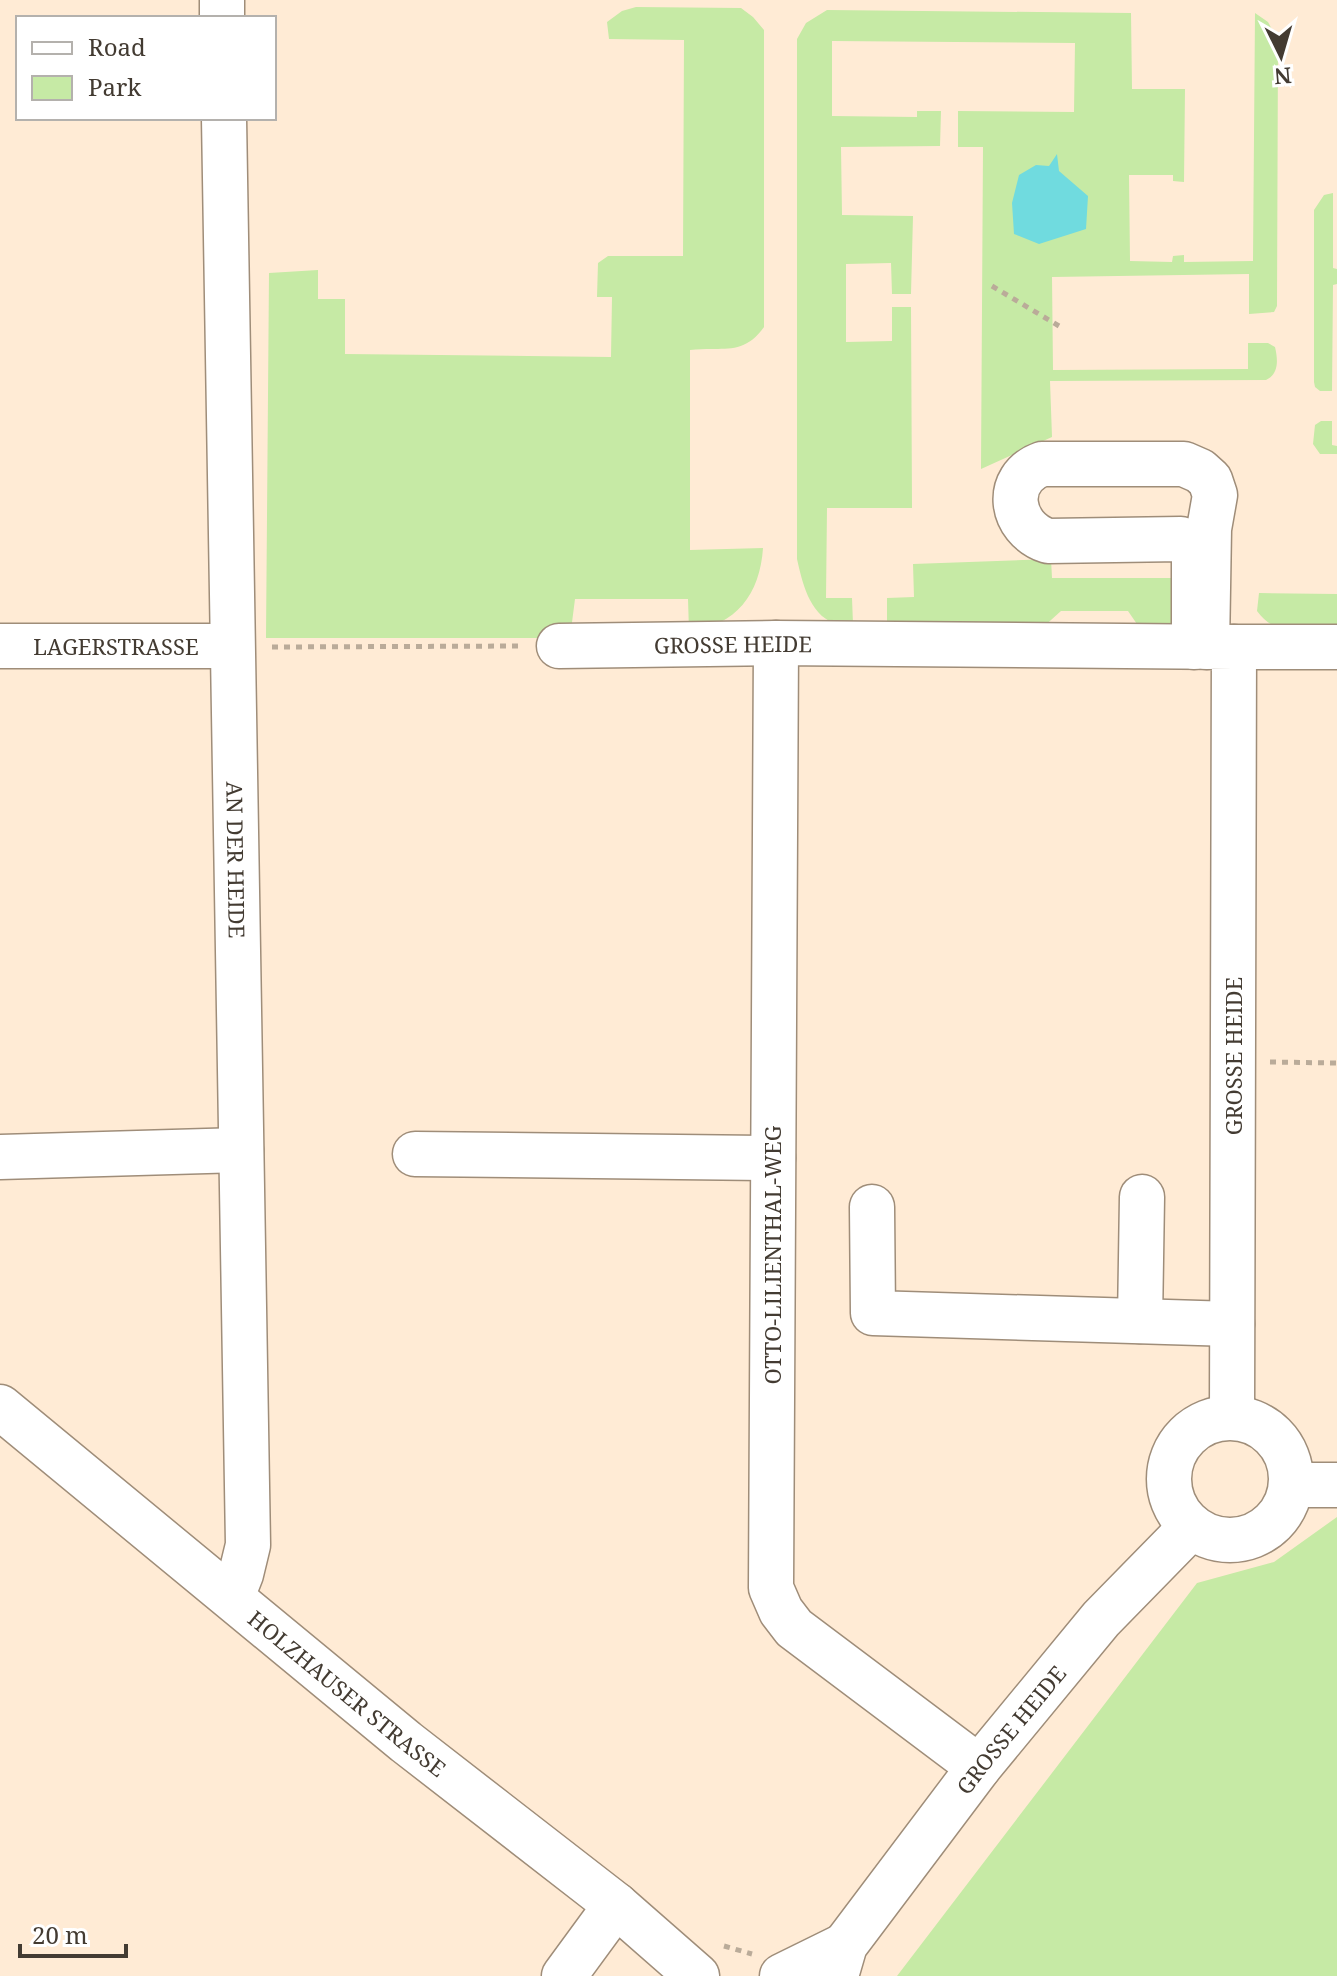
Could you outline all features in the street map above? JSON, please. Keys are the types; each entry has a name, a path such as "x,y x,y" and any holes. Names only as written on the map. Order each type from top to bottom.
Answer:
{"street":[{"name":"AN DER HEIDE","path":"224,120 248,1545 232,1597"},
{"path":"1042,464 1184,464 1200,471 1210,480 1215,495 1209,529 1211,647 1194,550 1188,542 1181,539 1048,541 1034,536 1023,527 1016,497 1020,482 1030,468 1042,464"},
{"name":"GROSSE HEIDE","path":"559,646 776,643 1337,647"},
{"name":"OTTO-LILIENTHAL-WEG","path":"776,643 771,1588 781,1611 794,1628 979,1767"},
{"name":"LAGERSTRASSE","path":"0,646 231,646"},
{"name":"GROSSE HEIDE","path":"1211,647 1233,1061 1232,1417"},
{"path":"0,1157 241,1150"},
{"path":"415,1154 773,1158"},
{"path":"1140,1321 1142,1197"},
{"path":"872,1207 873,1313 1232,1324"},
{"name":"HOLZHAUSER STRASSE","path":"0,1407 406,1742 616,1905 709,1960"},
{"path":"1232,1417 1252,1421 1269,1431 1283,1446 1291,1465 1292,1485 1288,1503 1277,1520 1245,1539 1226,1541 1207,1536 1191,1527 1178,1512 1171,1495 1169,1475 1172,1457 1182,1441 1196,1428 1213,1420 1232,1417"},
{"path":"1292,1485 1337,1485"},
{"name":"GROSSE HEIDE","path":"816,1966 1101,1619 1191,1527"},
{"path":"564,1976 616,1905"}],"path":[{"path":"992,286 1064,329"},
{"path":"231,646 559,646"},
{"path":"1233,1061 1337,1063"},
{"path":"709,1960 785,1953 816,1966"}],"green space":[{"path":"636,7 741,8 764,30 764,327 748,343 740,346 690,350 690,550 763,548 757,580 751,593 732,615 706,628 689,631 688,599 575,599 570,638 266,638 269,273 318,270 318,299 345,299 345,354 611,357 612,297 597,297 598,263 608,256 683,256 684,40 609,39 607,22 622,11"},
{"path":"827,10 1131,13 1132,89 1185,89 1184,182 1173,181 1173,175 1129,175 1130,261 1172,262 1173,256 1184,255 1184,262 1253,261 1255,13 1268,22 1278,41 1277,306 1274,312 1249,314 1249,274 1052,277 1053,370 1248,369 1248,343 1268,343 1275,347 1276,352 1273,374 1266,380 1050,381 1052,437 981,469 983,147 958,147 958,111 1074,112 1075,43 832,41 832,116 917,117 917,111 941,111 940,146 841,147 842,215 913,216 911,294 892,294 891,263 846,264 846,342 892,341 892,307 911,307 912,508 827,508 826,598 852,598 853,624 834,623 818,612 808,596 797,559 797,39 806,23"},
{"path":"1333,193 1333,268 1337,269 1337,284 1333,285 1332,391 1320,391 1314,382 1314,210 1324,195"},
{"path":"1321,421 1332,421 1332,445 1337,446 1337,454 1320,454 1313,444 1315,425"},
{"path":"1051,559 1052,578 1178,578 1178,615 1170,625 1139,627 1128,611 1061,611 1041,629 887,627 887,598 914,597 913,564"},
{"path":"1259,593 1337,594 1337,631 1293,631 1273,625 1257,611"},
{"path":"1337,1517 1337,1976 897,1976 1197,1583 1274,1562"}],"water":[{"path":"1057,154 1059,171 1088,196 1086,229 1039,244 1014,234 1012,203 1019,175 1036,165 1049,166"}]}
